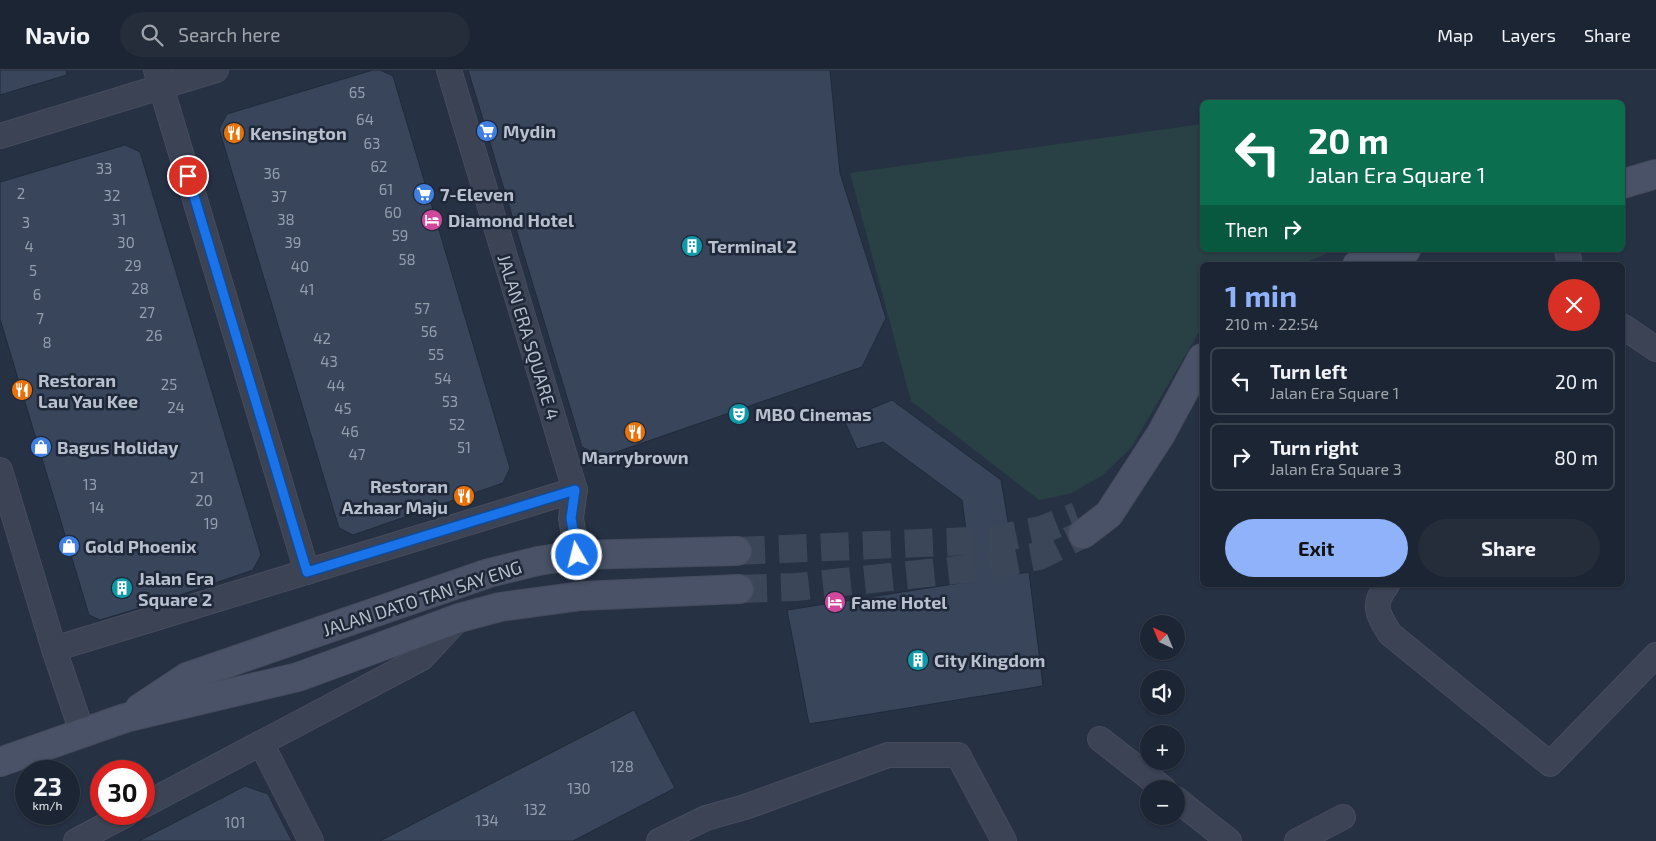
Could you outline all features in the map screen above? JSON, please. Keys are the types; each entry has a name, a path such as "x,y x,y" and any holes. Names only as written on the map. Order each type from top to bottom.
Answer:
{"street":[{"path":"0,136 159,78 216,70"},
{"name":"JALAN ERA SQUARE 4","path":"449,70 575,490"},
{"path":"159,78 307,572"},
{"path":"1625,183 1656,174"},
{"path":"1368,262 1400,252"},
{"path":"1625,328 1656,349"},
{"path":"1080,525 1108,514 1161,434 1200,362"},
{"path":"0,470 54,649 82,732"},
{"path":"54,649 575,490 571,518 577,555"},
{"name":"JALAN DATO TAN SAY ENG","path":"125,718 186,677 489,573 538,561 577,555 738,551"},
{"path":"1385,587 1379,595 1377,614 1390,634 1550,764 1656,655"},
{"name":"JALAN DATO TAN SAY ENG","path":"0,762 125,718 298,677 459,618 500,607 581,596 739,589"},
{"path":"155,799 422,658 459,618"},
{"path":"1100,739 1152,780"},
{"path":"261,743 312,841"},
{"path":"658,841 706,818 745,807 888,755 958,755 1004,841"},
{"path":"1185,805 1229,841"},
{"path":"1297,841 1343,817"},
{"path":"76,841 106,825"}],"green space":[{"path":"1200,124 1200,252 1331,252 1306,262 1200,262 1200,330 1131,448 1103,475 1070,494 1039,500 911,401 850,173"}],"building":[{"path":"0,70 66,70 67,75 0,95"},
{"path":"373,70 380,70 393,76 510,468 503,483 353,535 339,528 219,129 227,114"},
{"name":"Terminal 2","path":"468,70 830,70 840,173 886,318 862,367 602,457 582,447"},
{"path":"125,145 140,152 261,555 253,570 100,620 89,615 0,319 0,182"},
{"name":"City Kingdom","path":"892,400 1001,480 1017,574 1029,572 1043,686 809,724 787,610 973,581 962,500 883,442 857,449 844,420"},
{"path":"634,710 675,788 573,841 380,841"},
{"path":"245,786 268,794 292,841 139,841"}],"tunnel":[{"path":"737,551 992,540 1041,530 1077,516"},
{"path":"739,589 796,587 975,568 1039,556 1083,534"}],"place":[{"name":"Mydin","path":"487,131"},
{"name":"Kensington","path":"234,133"},
{"name":"7-Eleven","path":"424,194"},
{"name":"Diamond Hotel","path":"432,220"},
{"name":"Terminal 2","path":"692,246"},
{"name":"Restoran Lau Yau Kee","path":"22,390"},
{"name":"MBO Cinemas","path":"739,414"},
{"name":"Marrybrown","path":"635,432"},
{"name":"Bagus Holiday","path":"41,447"},
{"name":"Restoran Azhaar Maju","path":"464,496"},
{"name":"Gold Phoenix","path":"69,546"},
{"name":"Jalan Era Square 2","path":"122,588"},
{"name":"Fame Hotel","path":"835,602"},
{"name":"City Kingdom","path":"918,660"}],"route":[{"path":"188,176 307,572 575,490 571,518 577,555"}]}
